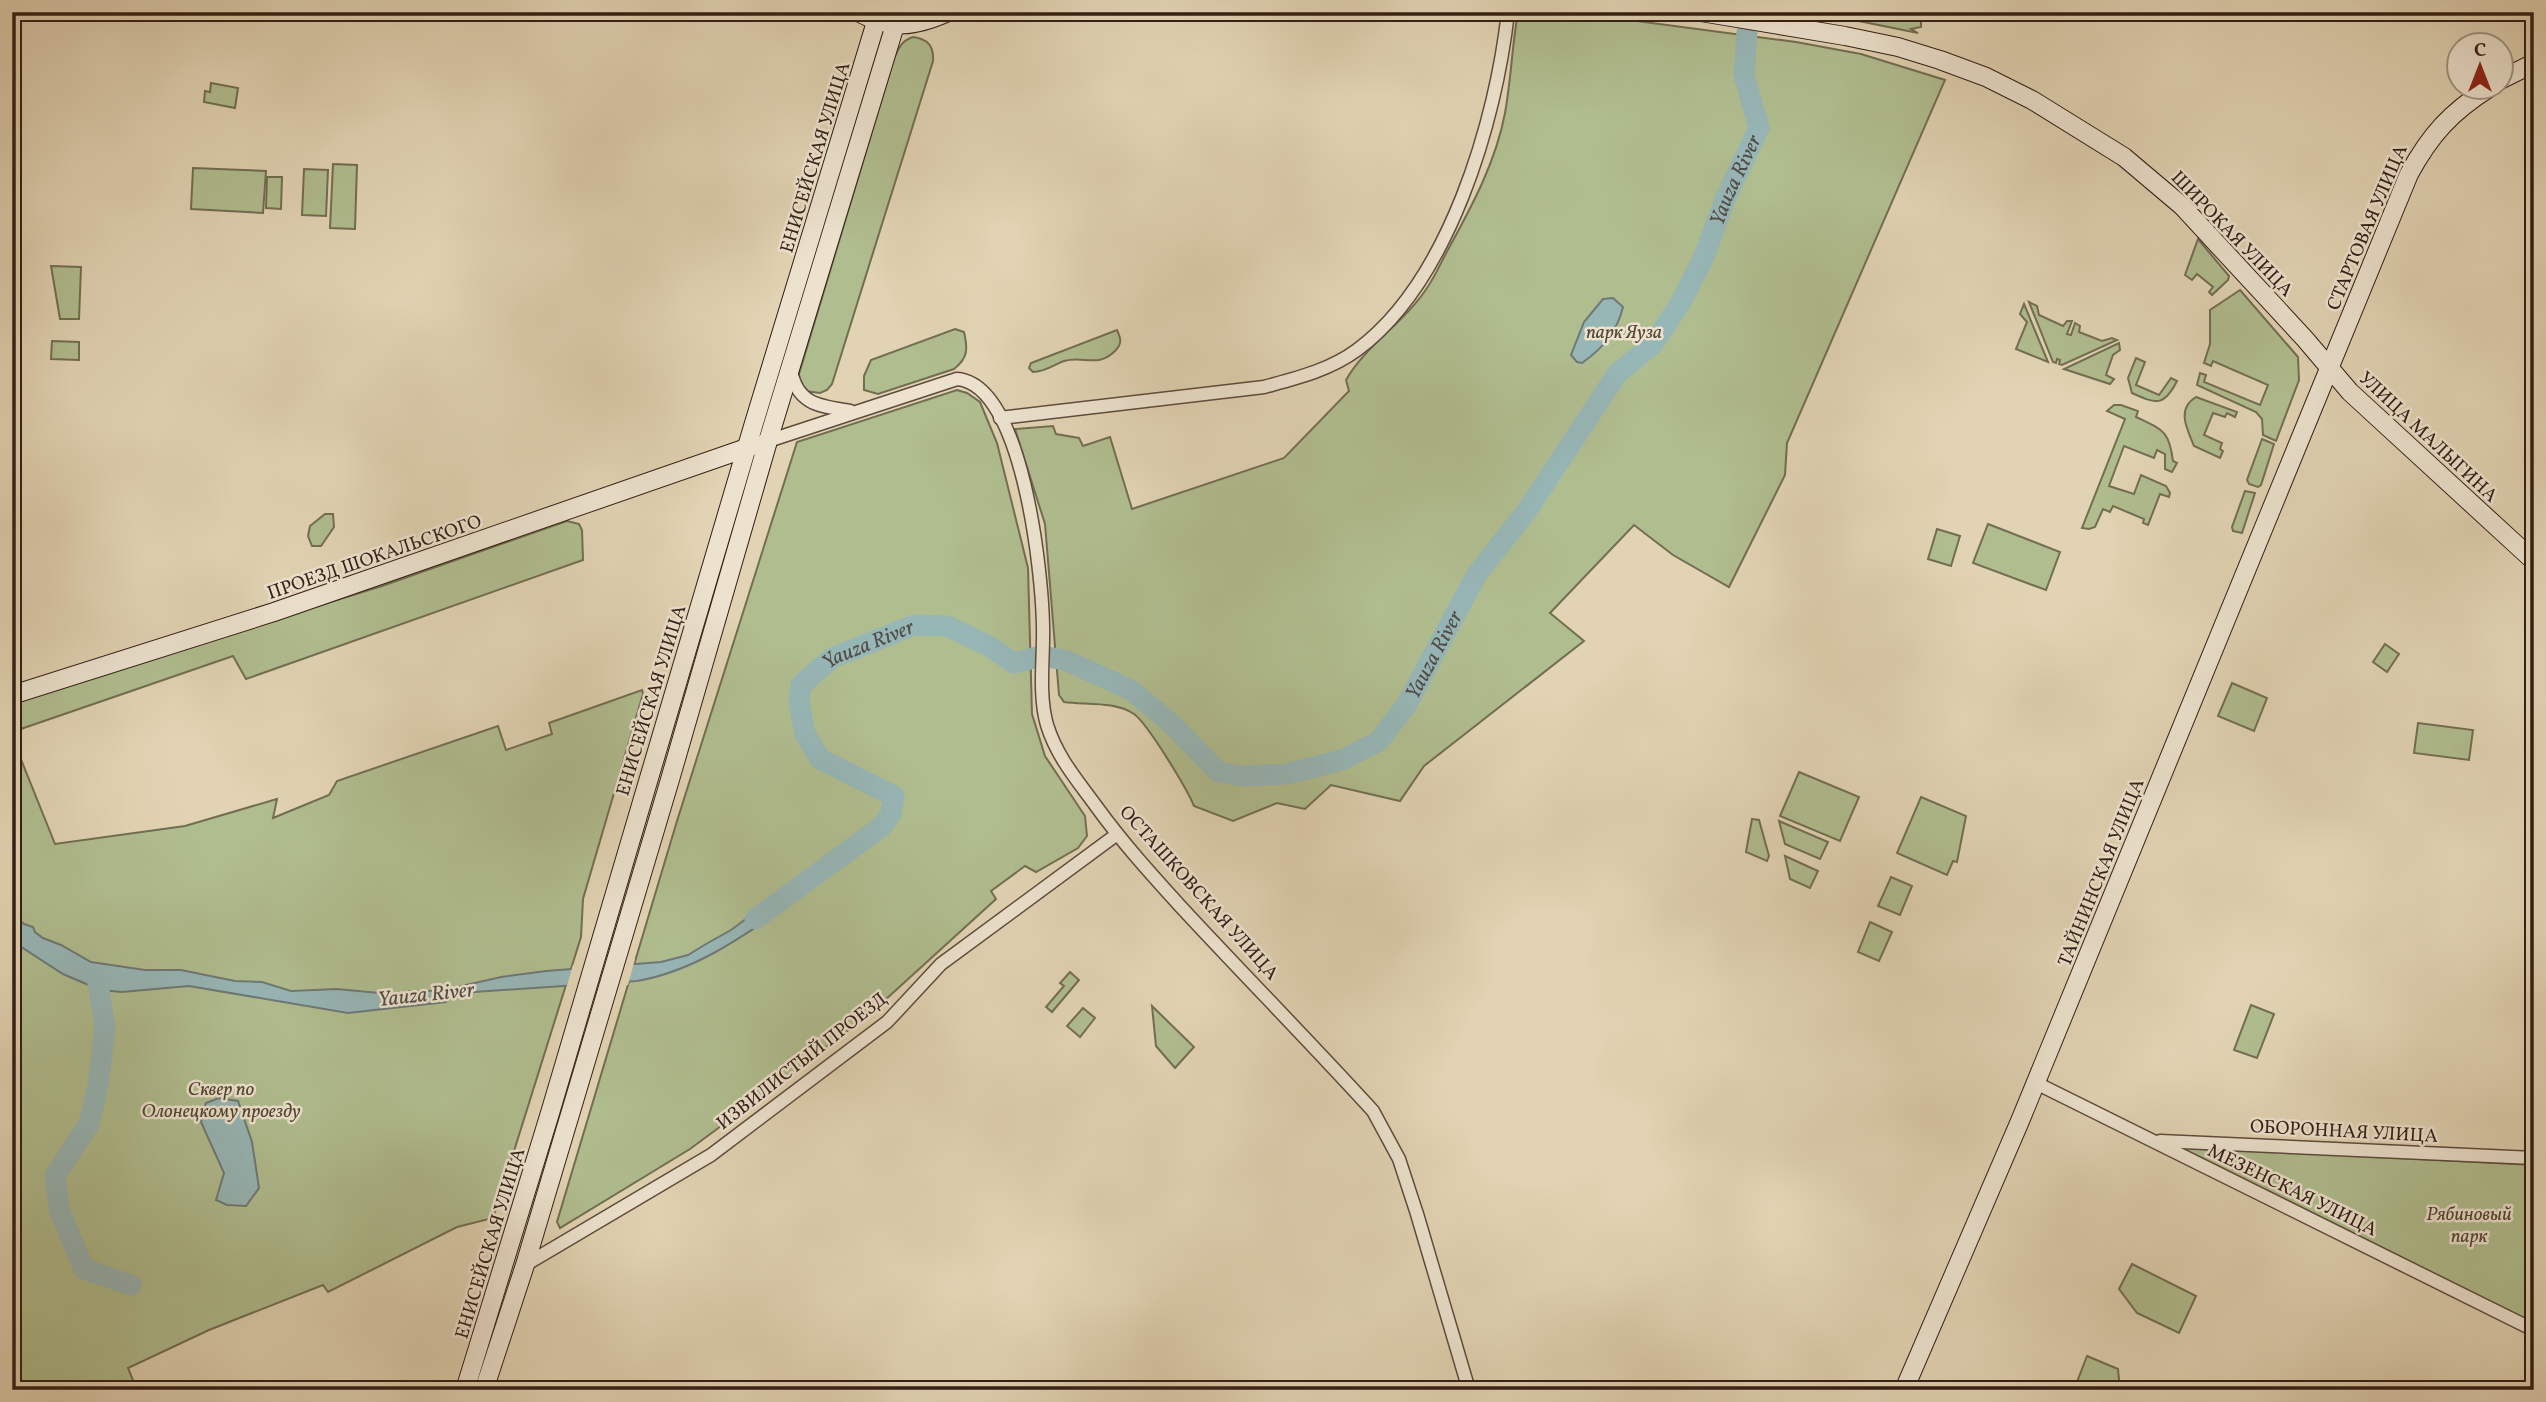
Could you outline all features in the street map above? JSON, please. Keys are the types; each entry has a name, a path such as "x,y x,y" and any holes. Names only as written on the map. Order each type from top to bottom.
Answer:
{"main road":[{"path":"858,12 916,23 948,12"},
{"name":"ШИРОКАЯ УЛИЦА","path":"1707,13 1898,47 1986,77 2072,124 2124,157 2161,186 2328,367"},
{"name":"ЕНИСЕЙСКАЯ УЛИЦА","path":"465,1390 877,17"},
{"name":"ЕНИСЕЙСКАЯ УЛИЦА","path":"484,1390 525,1265 768,440 814,298 897,19"},
{"path":"2514,74 2534,64"},
{"name":"СТАРТОВАЯ УЛИЦА","path":"2328,367 2400,193 2422,149 2448,118 2469,102"},
{"path":"795,292 795,298 800,304 810,303 814,298"},
{"name":"УЛИЦА МАЛЫГИНА","path":"2328,367 2387,428 2534,561"},
{"name":"ТАЙНИНСКАЯ УЛИЦА","path":"1904,1390 2036,1083 2328,367"},
{"name":"ОСТАШКОВСКАЯ УЛИЦА","path":"746,449 768,440"},
{"name":"ПРОЕЗД ШОКАЛЬСКОГО","path":"12,695 274,612 746,449"}],"street":[{"path":"1000,418 1264,387 1302,377 1336,363 1358,349 1390,321 1422,277 1450,223 1473,171 1491,108 1508,12"},
{"path":"791,371 794,384 808,401 853,412"},
{"name":"ОСТАШКОВСКАЯ УЛИЦА","path":"768,440 957,379 973,383 982,389 1000,418 1017,462 1034,524 1043,625 1042,691 1047,723 1054,743 1066,767 1116,835 1373,1111 1402,1169 1469,1390"},
{"path":"754,422 755,433 760,439 768,440"},
{"name":"ИЗВИЛИСТЫЙ ПРОЕЗД","path":"525,1265 711,1155 887,1022 941,964 1116,835"},
{"name":"МЕЗЕНСКАЯ УЛИЦА","path":"2036,1083 2534,1330"},
{"name":"ОБОРОННАЯ УЛИЦА","path":"2153,1141 2534,1158"}],"green space":[{"name":"парк Яуза","path":"1518,12 1569,12 1796,42 1861,54 1945,80 1787,443 1785,475 1729,587 1673,555 1634,525 1550,613 1584,641 1424,766 1400,801 1331,785 1305,809 1277,803 1233,821 1194,806 1176,772 1134,714 1109,705 1064,702 1059,695 1045,524 1015,429 1053,426 1056,434 1079,438 1083,446 1110,437 1132,509 1284,458 1349,391 1346,380 1354,367 1418,301 1467,214 1490,165 1501,131"},
{"path":"1814,12 1921,12 1921,27 1911,29 1918,33"},
{"path":"913,37 923,39 929,44 933,61 832,384 820,393 805,391 799,374 894,59 903,43"},
{"path":"211,83 238,88 235,108 204,102 205,91 210,92"},
{"path":"333,164 357,165 355,229 330,228"},
{"path":"193,168 266,171 263,213 191,209"},
{"path":"304,169 328,170 326,216 302,215"},
{"path":"267,177 282,177 281,209 266,208"},
{"path":"2198,239 2229,276 2212,295 2209,292 2213,287 2197,274 2192,280 2185,275"},
{"path":"51,266 81,267 79,319 60,319"},
{"path":"2240,290 2298,357 2299,380 2276,441 2263,435 2262,419 2256,412 2197,385 2200,373 2206,375 2204,382 2260,405 2268,385 2213,361 2211,366 2204,363 2210,344 2210,310"},
{"path":"2029,302 2037,306 2039,315 2063,326 2067,321 2072,321 2067,334 2071,335 2075,323 2080,326 2079,332 2102,341 2112,338 2117,340 2062,365 2057,359 2056,363 2053,362"},
{"path":"2024,304 2048,362 2016,349 2027,322 2020,314"},
{"path":"955,329 964,332 966,348 962,361 954,369 878,394 864,390 864,376 871,360"},
{"path":"1117,330 1119,345 1103,359 1064,361 1037,372 1029,368 1031,363"},
{"path":"52,341 79,342 79,360 51,359"},
{"path":"2119,343 2120,350 2113,355 2106,375 2114,379 2110,384 2064,369"},
{"path":"2136,358 2145,362 2136,385 2159,395 2171,378 2177,381 2163,399 2153,401 2132,393 2128,378"},
{"path":"957,390 980,402 997,443 1028,568 1032,714 1045,756 1085,816 1087,836 1078,848 1036,872 1025,866 991,891 996,899 873,1011 782,1081 690,1149 560,1228 557,1222 677,821 797,442"},
{"path":"2196,397 2237,412 2235,417 2227,413 2225,417 2213,413 2204,435 2222,443 2220,458 2194,446 2185,413 2186,407"},
{"path":"2114,405 2138,411 2136,417 2163,432 2167,437 2173,461 2177,463 2172,472 2165,469 2165,454 2157,450 2154,458 2124,446 2109,486 2134,494 2141,475 2166,486 2169,497 2160,494 2148,525 2143,523 2144,519 2113,506 2110,512 2103,509 2095,527 2082,528 2125,419 2107,411"},
{"path":"2262,439 2274,444 2261,485 2258,487 2249,484 2247,480"},
{"path":"2245,491 2255,493 2242,533 2233,531 2232,527"},
{"path":"325,514 333,514 334,527 321,546 312,546 308,536 310,526"},
{"path":"567,521 579,524 582,530 583,560 246,679 233,656 12,732 12,701 382,586"},
{"path":"1988,524 2060,552 2046,590 1973,563"},
{"path":"1937,529 1960,536 1951,566 1928,559"},
{"path":"2385,644 2399,654 2387,672 2373,662"},
{"path":"2232,683 2267,698 2254,731 2218,716"},
{"name":"Сквер по Олонецкому проезду","path":"642,690 583,899 581,937 493,1218 457,1227 328,1292 323,1285 209,1330 128,1368 137,1390 12,1390 12,737 55,844 185,826 277,799 273,818 329,795 337,781 498,726 506,750 552,734 549,723"},
{"path":"2418,723 2473,730 2469,760 2414,753"},
{"path":"1799,772 1859,797 1840,841 1780,816"},
{"path":"1921,797 1966,816 1957,862 1953,861 1947,875 1897,853"},
{"path":"1752,819 1759,820 1769,856 1767,861 1746,852"},
{"path":"1779,821 1828,842 1820,859 1785,844"},
{"path":"1785,856 1818,871 1810,888 1790,879"},
{"path":"1891,877 1912,886 1900,915 1878,906"},
{"path":"1870,922 1892,932 1879,961 1858,952"},
{"path":"1070,972 1079,980 1052,1012 1046,1007 1064,986 1060,983"},
{"path":"2251,1005 2274,1014 2257,1058 2234,1050"},
{"path":"1152,1006 1194,1047 1175,1068 1156,1046"},
{"path":"1083,1008 1095,1018 1080,1037 1067,1026"},
{"name":"Рябиновый парк","path":"2170,1146 2534,1165 2534,1326"},
{"path":"2132,1264 2196,1296 2179,1333 2137,1313 2119,1289"},
{"path":"2087,1356 2118,1369 2120,1390 2097,1390 2077,1382"}],"water":[{"path":"1613,298 1623,307 1613,332 1590,357 1582,363 1577,362 1571,355 1584,322 1603,299"},
{"path":"774,898 781,910 764,922 712,954 657,977 637,981 474,992 455,996 446,1002 348,1013 189,986 122,992 100,990 63,974 12,941 12,914 24,924 33,927 43,938 91,962 145,970 181,970 235,981 262,982 291,991 337,989 400,995 409,991 440,991 501,977 661,962 688,955 731,930"},
{"path":"219,1098 238,1101 252,1142 259,1188 246,1206 227,1205 216,1200 224,1173 201,1122 206,1103"}],"pier":[{"path":"635,959 628,985 566,989 573,965"}],"waterway":[{"name":"Yauza River","path":"755,919 881,827 891,814 894,796 820,759 805,734 799,702 801,685 832,658 914,625 947,626 989,646 1014,663 1041,656 1065,660 1131,690 1173,725 1218,772 1241,776 1287,774 1342,760 1379,741 1407,704 1477,574 1526,512 1617,374 1653,344 1680,304 1703,259 1726,197 1759,128 1744,75 1747,32"},
{"path":"97,978 105,1027 98,1086 89,1124 55,1176 60,1212 84,1269 131,1285"}]}
